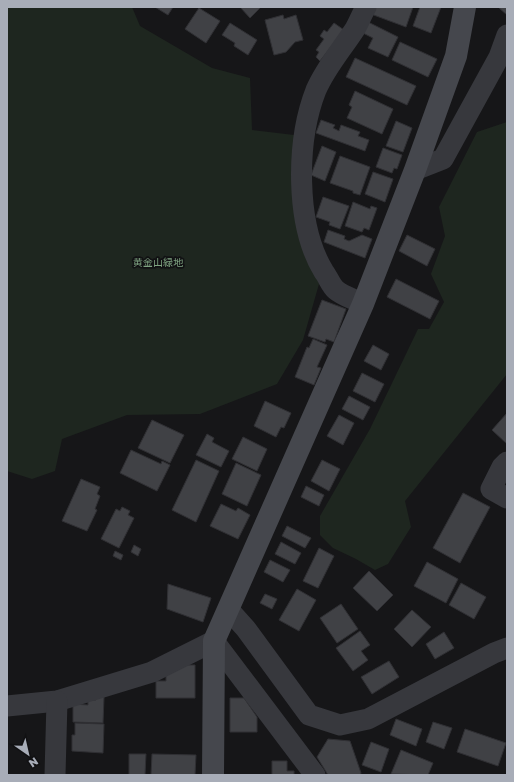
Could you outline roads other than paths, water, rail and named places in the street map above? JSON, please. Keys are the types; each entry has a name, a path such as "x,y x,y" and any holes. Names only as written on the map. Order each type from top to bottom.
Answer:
{"street":[{"path":"363,304 335,289 320,266 310,240 304,213 301,161 306,121 316,90 329,65 355,28 366,7"},
{"path":"213,775 214,641 363,304 456,56 465,7"},
{"path":"414,170 443,159 499,57 507,35"},
{"path":"507,462 502,467 491,489 507,498"},
{"path":"228,610 246,629 309,715 340,725 368,719 494,653 507,648"},
{"path":"7,706 57,701 152,672 214,641"},
{"path":"214,641 314,775"},
{"path":"55,775 57,701"}],"park label":[{"name":"黄金山緑地","path":"158,262"}]}
